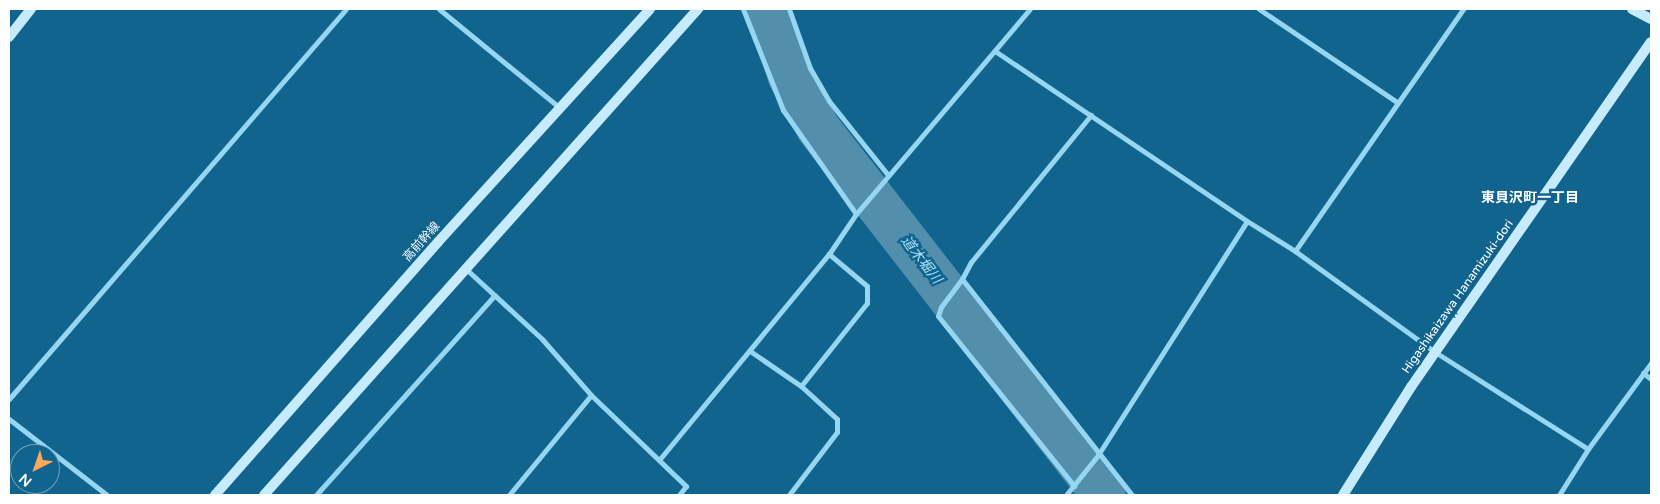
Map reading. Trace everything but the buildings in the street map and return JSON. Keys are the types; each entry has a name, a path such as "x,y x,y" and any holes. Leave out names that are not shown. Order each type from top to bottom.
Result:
{"street":[{"path":"9,36 31,9"},
{"path":"9,399 346,9"},
{"path":"439,9 562,109"},
{"name":"高前幹線","path":"215,495 438,242 562,109 650,9"},
{"path":"264,495 698,9"},
{"path":"742,9 783,110 856,214"},
{"path":"789,9 810,68 829,101 888,175"},
{"path":"659,460 829,254 856,214 888,175 1030,9"},
{"path":"1259,9 1397,102"},
{"path":"1295,250 1463,9"},
{"path":"1632,9 1651,19"},
{"name":"Higashikaizawa Hanamizuki-dori","path":"1343,495 1411,387 1651,42"},
{"path":"995,50 1247,221 1295,250 1435,352 1588,448"},
{"path":"1074,486 938,316 941,307 962,280 971,262 1091,115"},
{"path":"1066,495 1098,455 1247,221"},
{"path":"801,386 867,303 867,286 829,254"},
{"path":"466,268 542,339 591,395 686,486 679,495"},
{"path":"962,280 1098,455 1132,495"},
{"path":"316,495 495,296"},
{"path":"750,351 801,386 837,419 837,432 789,495"},
{"path":"1559,495 1588,448 1651,363"},
{"path":"1643,373 1651,379"},
{"path":"509,495 591,395"},
{"path":"9,420 107,495"}],"waterway":[{"name":"道木堀川","path":"768,9 790,77 818,128 1104,495"}],"district":[{"name":"東貝沢町一丁目","path":"1530,198"}]}
